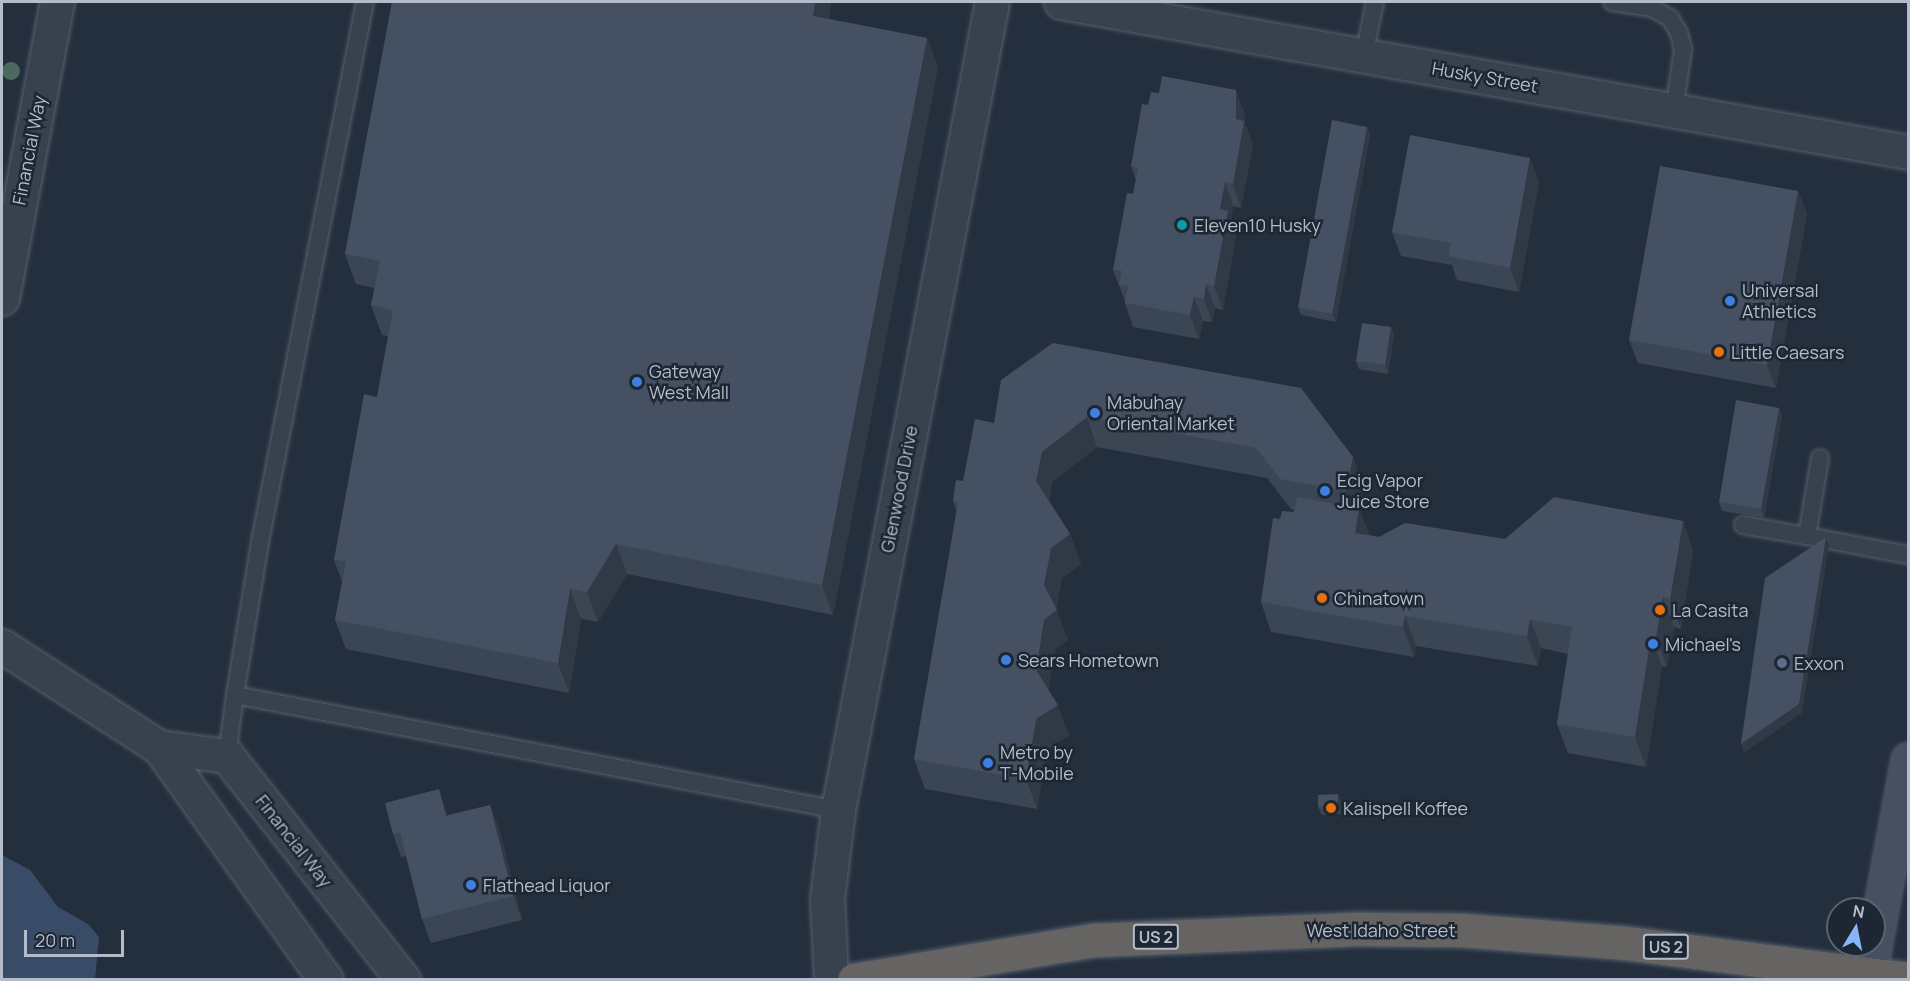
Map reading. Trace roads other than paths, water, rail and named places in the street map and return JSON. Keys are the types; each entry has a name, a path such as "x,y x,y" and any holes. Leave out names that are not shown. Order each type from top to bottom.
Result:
{"highway":[{"name":"West Idaho Street","path":"852,979 1095,940 1361,929 1462,930 1626,943 1908,979"}],"main road":[{"path":"1869,973 1908,760"}],"street":[{"name":"Financial Way","path":"2,298 57,2"},
{"name":"Glenwood Drive","path":"852,979 827,899 838,810 992,2"},
{"name":"Husky Street","path":"1060,2 1908,152"},
{"path":"2,646 159,747 326,980"},
{"path":"159,747 227,756"},
{"name":"Financial Way","path":"227,756 403,980"}],"lane":[{"path":"227,756 260,542 365,2"},
{"path":"1364,55 1375,2"},
{"path":"1612,2 1652,8 1670,18 1679,33 1683,49 1674,111"},
{"path":"1807,536 1820,458"},
{"path":"1743,525 1908,555"},
{"path":"235,695 838,810"}],"water":[{"path":"2,855 30,870 58,907 88,924 99,937 95,979 2,979"}],"place":[{"name":"Eleven10 Husky","path":"1182,225"},
{"name":"Universal Athletics","path":"1730,301"},
{"name":"Little Caesars","path":"1719,352"},
{"name":"Gateway West Mall","path":"637,382"},
{"name":"Mabuhay Oriental Market","path":"1095,413"},
{"name":"Ecig Vapor Juice Store","path":"1325,491"},
{"name":"Chinatown","path":"1322,598"},
{"name":"La Casita","path":"1660,610"},
{"name":"Michael's","path":"1653,644"},
{"name":"Sears Hometown","path":"1006,660"},
{"name":"Exxon","path":"1782,663"},
{"name":"Metro by T-Mobile","path":"988,763"},
{"name":"Kalispell Koffee","path":"1331,808"},
{"name":"Flathead Liquor","path":"471,885"}]}
